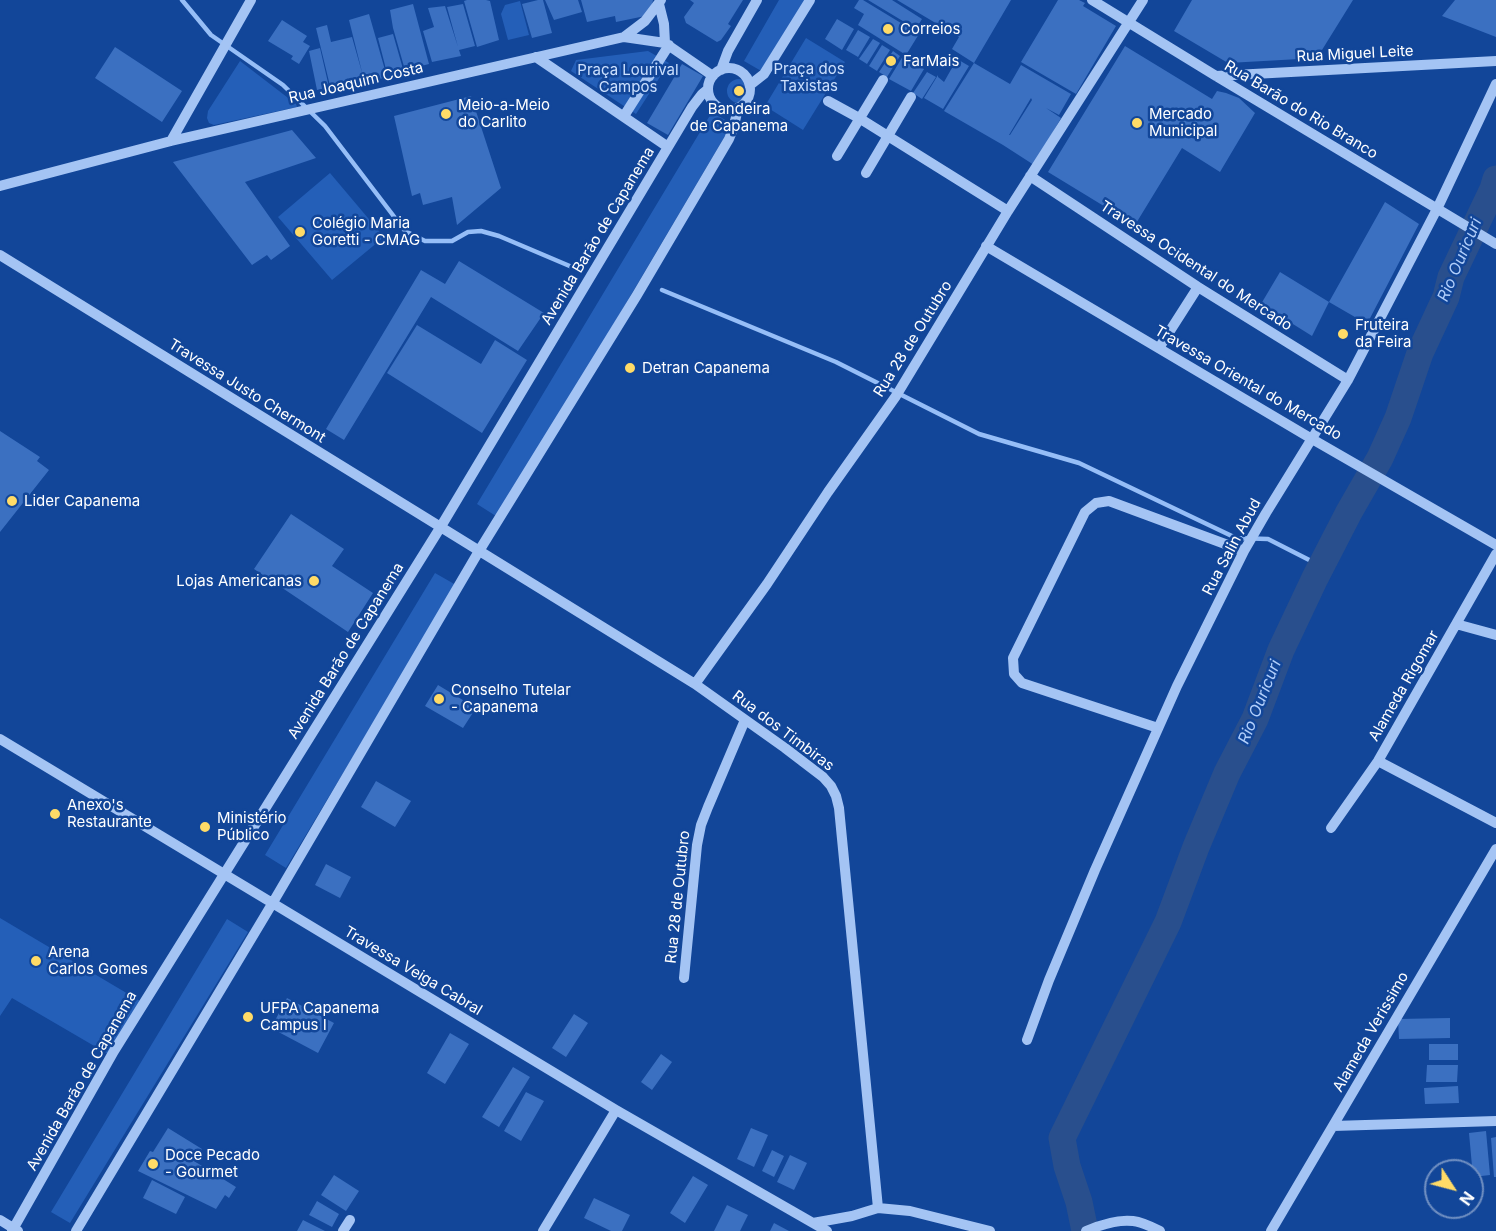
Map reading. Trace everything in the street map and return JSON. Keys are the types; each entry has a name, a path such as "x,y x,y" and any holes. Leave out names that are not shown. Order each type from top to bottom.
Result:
{"street":[{"path":"171,141 251,0"},
{"path":"717,73 728,68 736,69 747,78 750,85 748,100 738,109 724,110 712,103 708,89 709,82 717,73 757,0"},
{"path":"750,85 764,74 810,0"},
{"name":"Rua Barão do Rio Branco","path":"1092,0 1496,244"},
{"name":"Rua 28 de Outubro","path":"694,684 767,584 896,396 986,246 1143,0"},
{"path":"624,37 645,21 660,2"},
{"path":"624,116 667,44 660,2"},
{"name":"Rua Joaquim Costa","path":"0,186 171,141 624,37 667,44 717,73"},
{"path":"536,57 668,147"},
{"name":"Rua Miguel Leite","path":"1216,76 1496,61"},
{"path":"837,156 883,80"},
{"name":"Rua Salin Abud","path":"1027,1040 1057,961 1158,728 1244,551 1348,380 1437,209 1496,84"},
{"name":"Avenida Barão de Capanema","path":"14,1230 114,1051 441,528 697,99 708,89"},
{"path":"866,173 911,97"},
{"path":"828,101 860,118 1008,211"},
{"path":"76,1231 479,552 631,304 723,148 733,129 738,109"},
{"name":"Travessa Ocidental do Mercado","path":"1030,176 1198,287 1348,380"},
{"name":"Travessa Oriental do Mercado","path":"986,246 1496,545"},
{"name":"Travessa Justo Chermont","path":"0,255 479,552"},
{"path":"1159,348 1198,287"},
{"path":"1158,728 1022,683 1014,674 1013,658 1085,512 1096,503 1109,501 1244,551"},
{"name":"Rua dos Timbiras","path":"479,552 694,684 804,761 831,786 836,796 841,823 878,1208"},
{"name":"Alameda Rigomar","path":"1331,828 1378,761 1496,554"},
{"path":"1456,624 1496,635"},
{"name":"Rua 28 de Outubro","path":"684,978 701,825 745,720"},
{"name":"Travessa Veiga Cabral","path":"0,739 615,1110 827,1231"},
{"path":"1378,761 1496,823"},
{"name":"Alameda Verissimo","path":"1271,1231 1496,849"},
{"path":"543,1231 615,1110"},
{"path":"1333,1126 1496,1121"},
{"path":"813,1223 852,1216 878,1208 910,1211 990,1231"},
{"path":"0,1220 14,1230"},
{"path":"344,1231 350,1220"},
{"path":"1086,1231 1118,1221 1133,1221 1160,1231"}],"green space":[{"path":"779,0 806,0 763,72 744,61"},
{"path":"520,1 529,35 508,40 501,14 505,5"},
{"name":"Praça dos Taxistas","path":"806,38 845,62 803,130 765,106"},
{"name":"Praça Lourival Campos","path":"648,51 669,63 636,114 571,71 576,60"},
{"path":"240,61 297,107 214,125 209,123 208,111"},
{"path":"739,79 747,83 751,91 747,99 739,103 731,99 727,91 731,83"},
{"path":"712,112 732,124 499,518 477,504"},
{"path":"330,173 384,237 332,280 278,217"},
{"path":"435,573 456,585 286,868 265,855"},
{"name":"Arena Carlos Gomes","path":"0,918 140,1001 108,1054 12,998 0,1016"},
{"path":"227,919 248,932 70,1223 51,1212"}],"building":[{"path":"543,0 552,33 532,38 522,4"},
{"path":"545,0 578,0 582,12 554,20"},
{"path":"581,0 653,0 650,15 616,22 615,16 587,22"},
{"path":"690,0 743,0 728,24 731,26 717,42 686,23 684,17 694,3"},
{"name":"Correios","path":"859,0 863,0 919,34 906,55 858,25 864,14 854,8"},
{"path":"868,0 892,0 922,19 916,29"},
{"path":"897,0 1011,0 974,63 952,49 959,37"},
{"path":"1058,0 1079,0 1085,3 1083,6 1116,26 1076,94 1021,62"},
{"path":"1192,0 1353,0 1317,58 1228,63 1174,31"},
{"path":"1455,0 1496,0 1496,37 1442,16"},
{"path":"464,1 490,1 499,40 477,47"},
{"path":"413,4 429,64 405,70 390,10"},
{"path":"463,4 475,46 459,50 461,56 432,62 423,31 434,27 428,8 445,6 458,47 447,7"},
{"path":"369,14 387,77 365,83 364,79 341,85 343,90 332,94 316,28 327,25 331,42 352,37 363,76 349,20"},
{"path":"837,19 854,29 842,50 825,39"},
{"path":"282,20 307,36 303,42 310,46 299,64 291,59 293,56 268,41"},
{"path":"858,30 870,37 858,57 846,50"},
{"path":"393,34 403,69 387,73 378,38"},
{"path":"873,39 880,43 867,64 859,59"},
{"path":"882,45 890,50 877,71 869,66"},
{"name":"Mercado Municipal","path":"1125,46 1212,99 1217,91 1226,93 1239,98 1255,113 1220,172 1182,148 1135,225 1048,172"},
{"path":"115,47 182,91 162,122 95,78"},
{"path":"320,48 329,87 317,90 309,51"},
{"path":"893,51 900,56 887,77 879,72"},
{"path":"903,56 924,69 911,91 889,79"},
{"path":"957,59 969,66 943,109 924,98 938,75 944,82"},
{"path":"974,63 1010,84 1021,65 1071,94 1059,115 1046,108 1061,118 1034,165 944,111","holes":["1031,98 1032,100 1010,135 1009,135"]},
{"path":"682,64 703,76 668,135 647,123"},
{"path":"927,72 936,77 922,99 913,93"},
{"path":"471,96 501,188 457,225 452,197 423,205 420,193 412,196 394,116"},
{"path":"292,130 316,158 245,182 290,246 271,260 267,255 252,265 173,162"},
{"path":"1385,202 1419,224 1367,324 1329,302"},
{"path":"459,261 544,313 518,351 431,297 344,440 326,429 421,270 445,284"},
{"path":"1280,272 1329,302 1312,336 1261,304"},
{"path":"417,325 481,364 495,340 527,360 482,433 387,373"},
{"name":"Lider Capanema","path":"0,431 40,457 37,461 49,470 0,532"},
{"name":"Lojas Americanas","path":"291,514 344,549 332,566 373,593 348,632 254,569"},
{"path":"438,685 476,708 463,728 425,706"},
{"path":"376,781 411,801 395,827 361,807"},
{"path":"326,864 351,877 340,898 315,885"},
{"path":"287,998 334,1023 318,1053 271,1028"},
{"path":"574,1014 588,1023 566,1057 552,1048"},
{"path":"1450,1018 1450,1038 1399,1039 1398,1019"},
{"path":"450,1033 469,1044 445,1084 427,1073"},
{"path":"1429,1044 1458,1044 1458,1060 1429,1060"},
{"path":"661,1054 672,1062 652,1090 641,1082"},
{"path":"1427,1065 1458,1065 1457,1082 1426,1082"},
{"path":"513,1067 530,1077 499,1127 482,1117"},
{"path":"1458,1086 1459,1103 1425,1104 1424,1088"},
{"path":"526,1092 544,1101 521,1141 504,1131"},
{"path":"168,1128 202,1149 194,1161 236,1187 229,1198 225,1195 216,1209 138,1171"},
{"path":"751,1128 768,1135 754,1167 737,1159"},
{"path":"1486,1131 1490,1175 1484,1176 1484,1159 1471,1159 1469,1133"},
{"path":"1496,1137 1496,1177 1494,1177 1491,1138"},
{"path":"772,1150 784,1156 774,1177 762,1171"},
{"path":"790,1155 807,1163 794,1190 777,1182"},
{"path":"334,1175 359,1191 346,1211 321,1195"},
{"path":"693,1176 708,1185 685,1223 670,1213"},
{"path":"152,1180 185,1197 176,1214 143,1198"},
{"path":"594,1198 630,1215 622,1231 611,1231 584,1218"},
{"path":"317,1201 339,1214 332,1227 309,1215"},
{"path":"727,1205 748,1215 740,1231 714,1231"},
{"path":"303,1220 325,1231 297,1231"},
{"path":"774,1223 789,1231 770,1231"}],"waterway":[{"path":"182,0 211,35 283,85 325,126 405,231 425,241 452,241 468,232 481,231 581,269"},
{"name":"Rio Ouricuri","path":"1085,1231 1079,1202 1067,1166 1062,1138 1168,922 1196,847 1227,773 1255,719 1281,650 1349,512 1380,458 1398,418 1420,353 1446,297 1451,277 1496,179"},
{"path":"662,290 836,362 979,434 1079,463 1236,538 1268,539 1321,566"}],"place":[{"name":"Correios","path":"888,29"},
{"name":"FarMais","path":"891,61"},
{"name":"Bandeira de Capanema","path":"739,91"},
{"name":"Meio-a-Meio do Carlito","path":"446,114"},
{"name":"Mercado Municipal","path":"1137,123"},
{"name":"Colégio Maria Goretti - CMAG","path":"300,232"},
{"name":"Fruteira da Feira","path":"1343,334"},
{"name":"Detran Capanema","path":"630,368"},
{"name":"Lider Capanema","path":"12,501"},
{"name":"Lojas Americanas","path":"314,581"},
{"name":"Conselho Tutelar - Capanema","path":"439,699"},
{"name":"Anexo's Restaurante","path":"55,814"},
{"name":"Ministério Público","path":"205,827"},
{"name":"Arena Carlos Gomes","path":"36,961"},
{"name":"UFPA Capanema Campus I","path":"248,1017"},
{"name":"Doce Pecado - Gourmet","path":"153,1164"}]}
